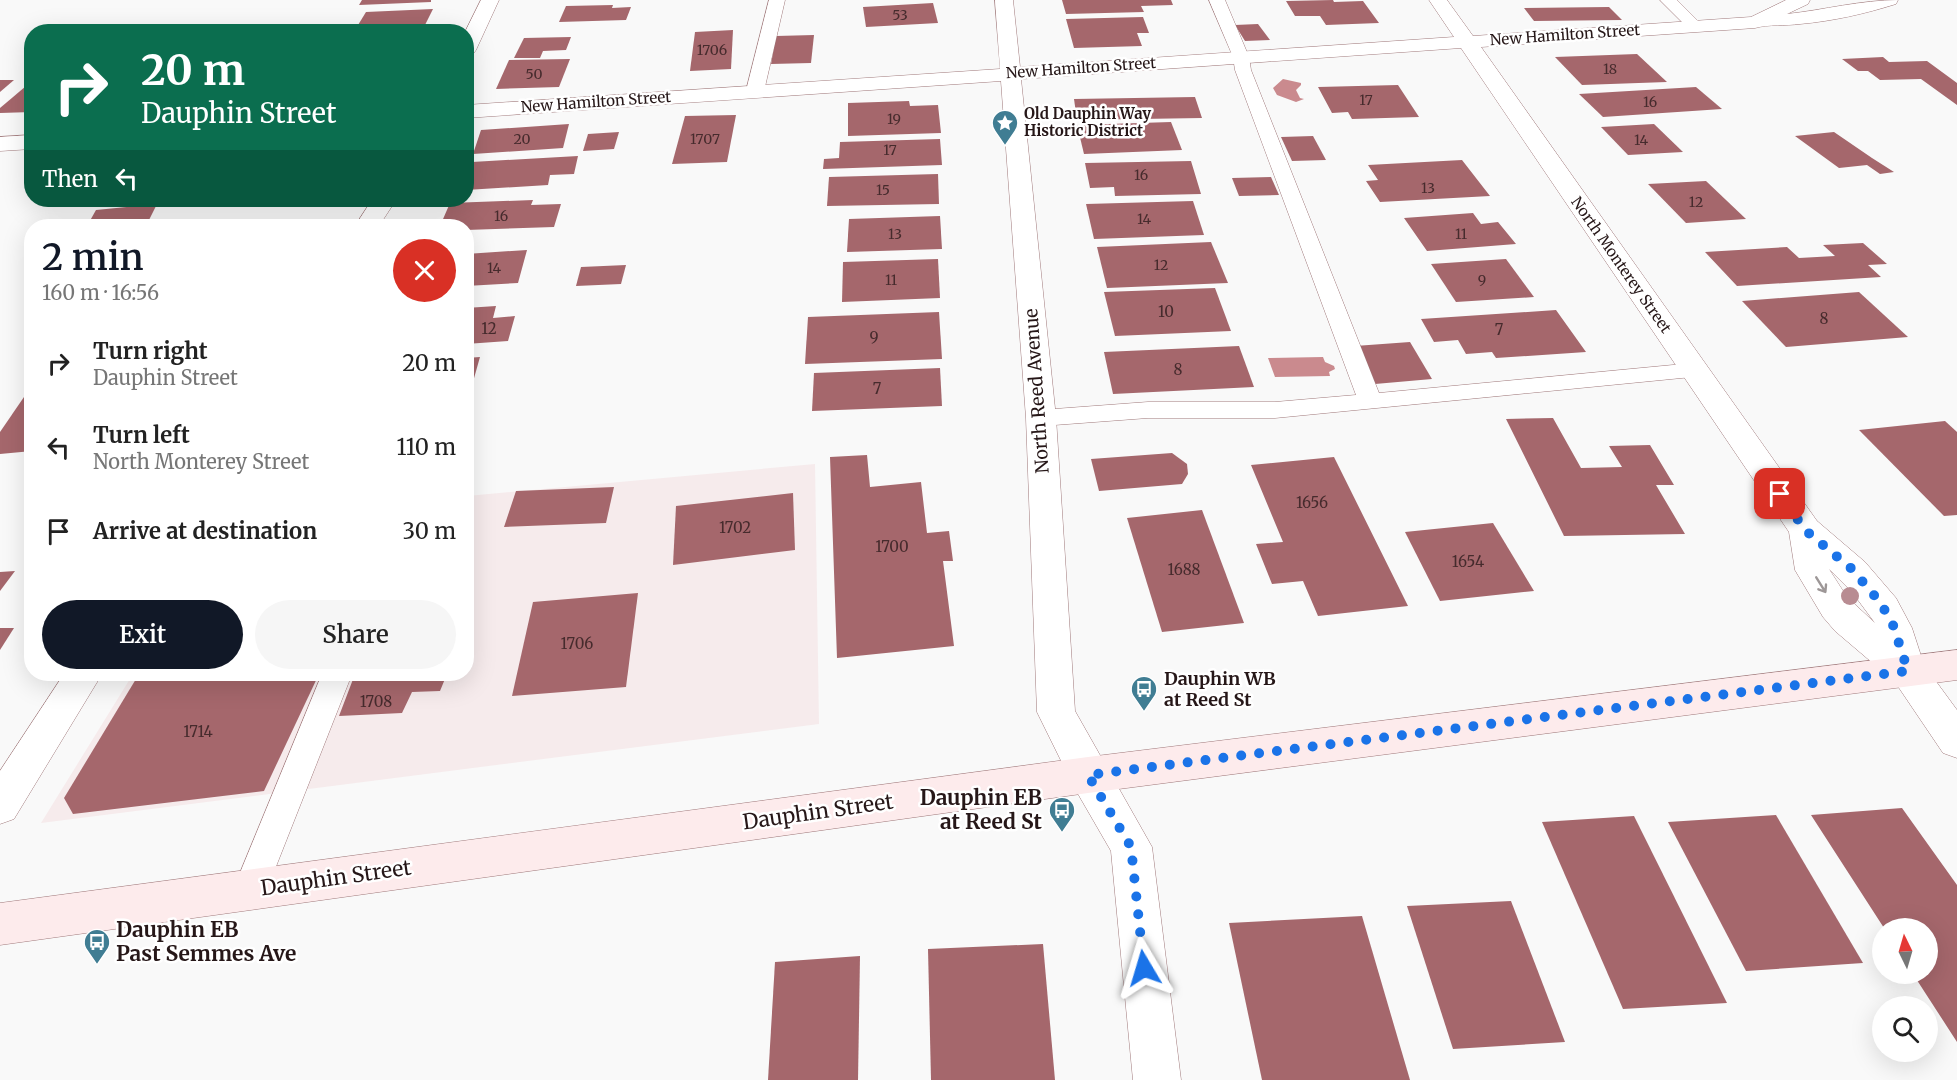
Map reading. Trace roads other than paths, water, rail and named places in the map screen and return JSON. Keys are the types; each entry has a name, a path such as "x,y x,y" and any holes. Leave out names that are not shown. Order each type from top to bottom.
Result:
{"main road":[{"name":"Dauphin Street","path":"0,924 1088,775 1957,665"}],"street":[{"path":"474,33 490,0"},
{"name":"North Reed Avenue","path":"1004,0 1041,418 1056,712 1088,775 1131,847 1157,1080"},
{"name":"North Monterey Street","path":"1438,0 1805,530 1812,570 1835,608 1847,621 1908,671 1957,741"},
{"path":"1755,22 1801,0"},
{"name":"New Hamilton Street","path":"474,111 1810,18 1864,8 1889,0"},
{"path":"0,144 24,142"},
{"path":"0,806 80,681"}],"lane":[{"path":"754,91 777,0"},
{"path":"1217,0 1241,57 1243,70 1371,402"},
{"path":"1668,0 1695,26"},
{"path":"1041,418 1148,410 1275,410 1694,371"},
{"path":"250,890 335,681"}],"place":[{"name":"Old Dauphin Way Historic District","path":"1005,146"},
{"name":"Dauphin WB at Reed St","path":"1144,712"},
{"name":"Dauphin EB at Reed St","path":"1062,833"},
{"name":"Dauphin EB Past Semmes Ave","path":"97,965"}]}
